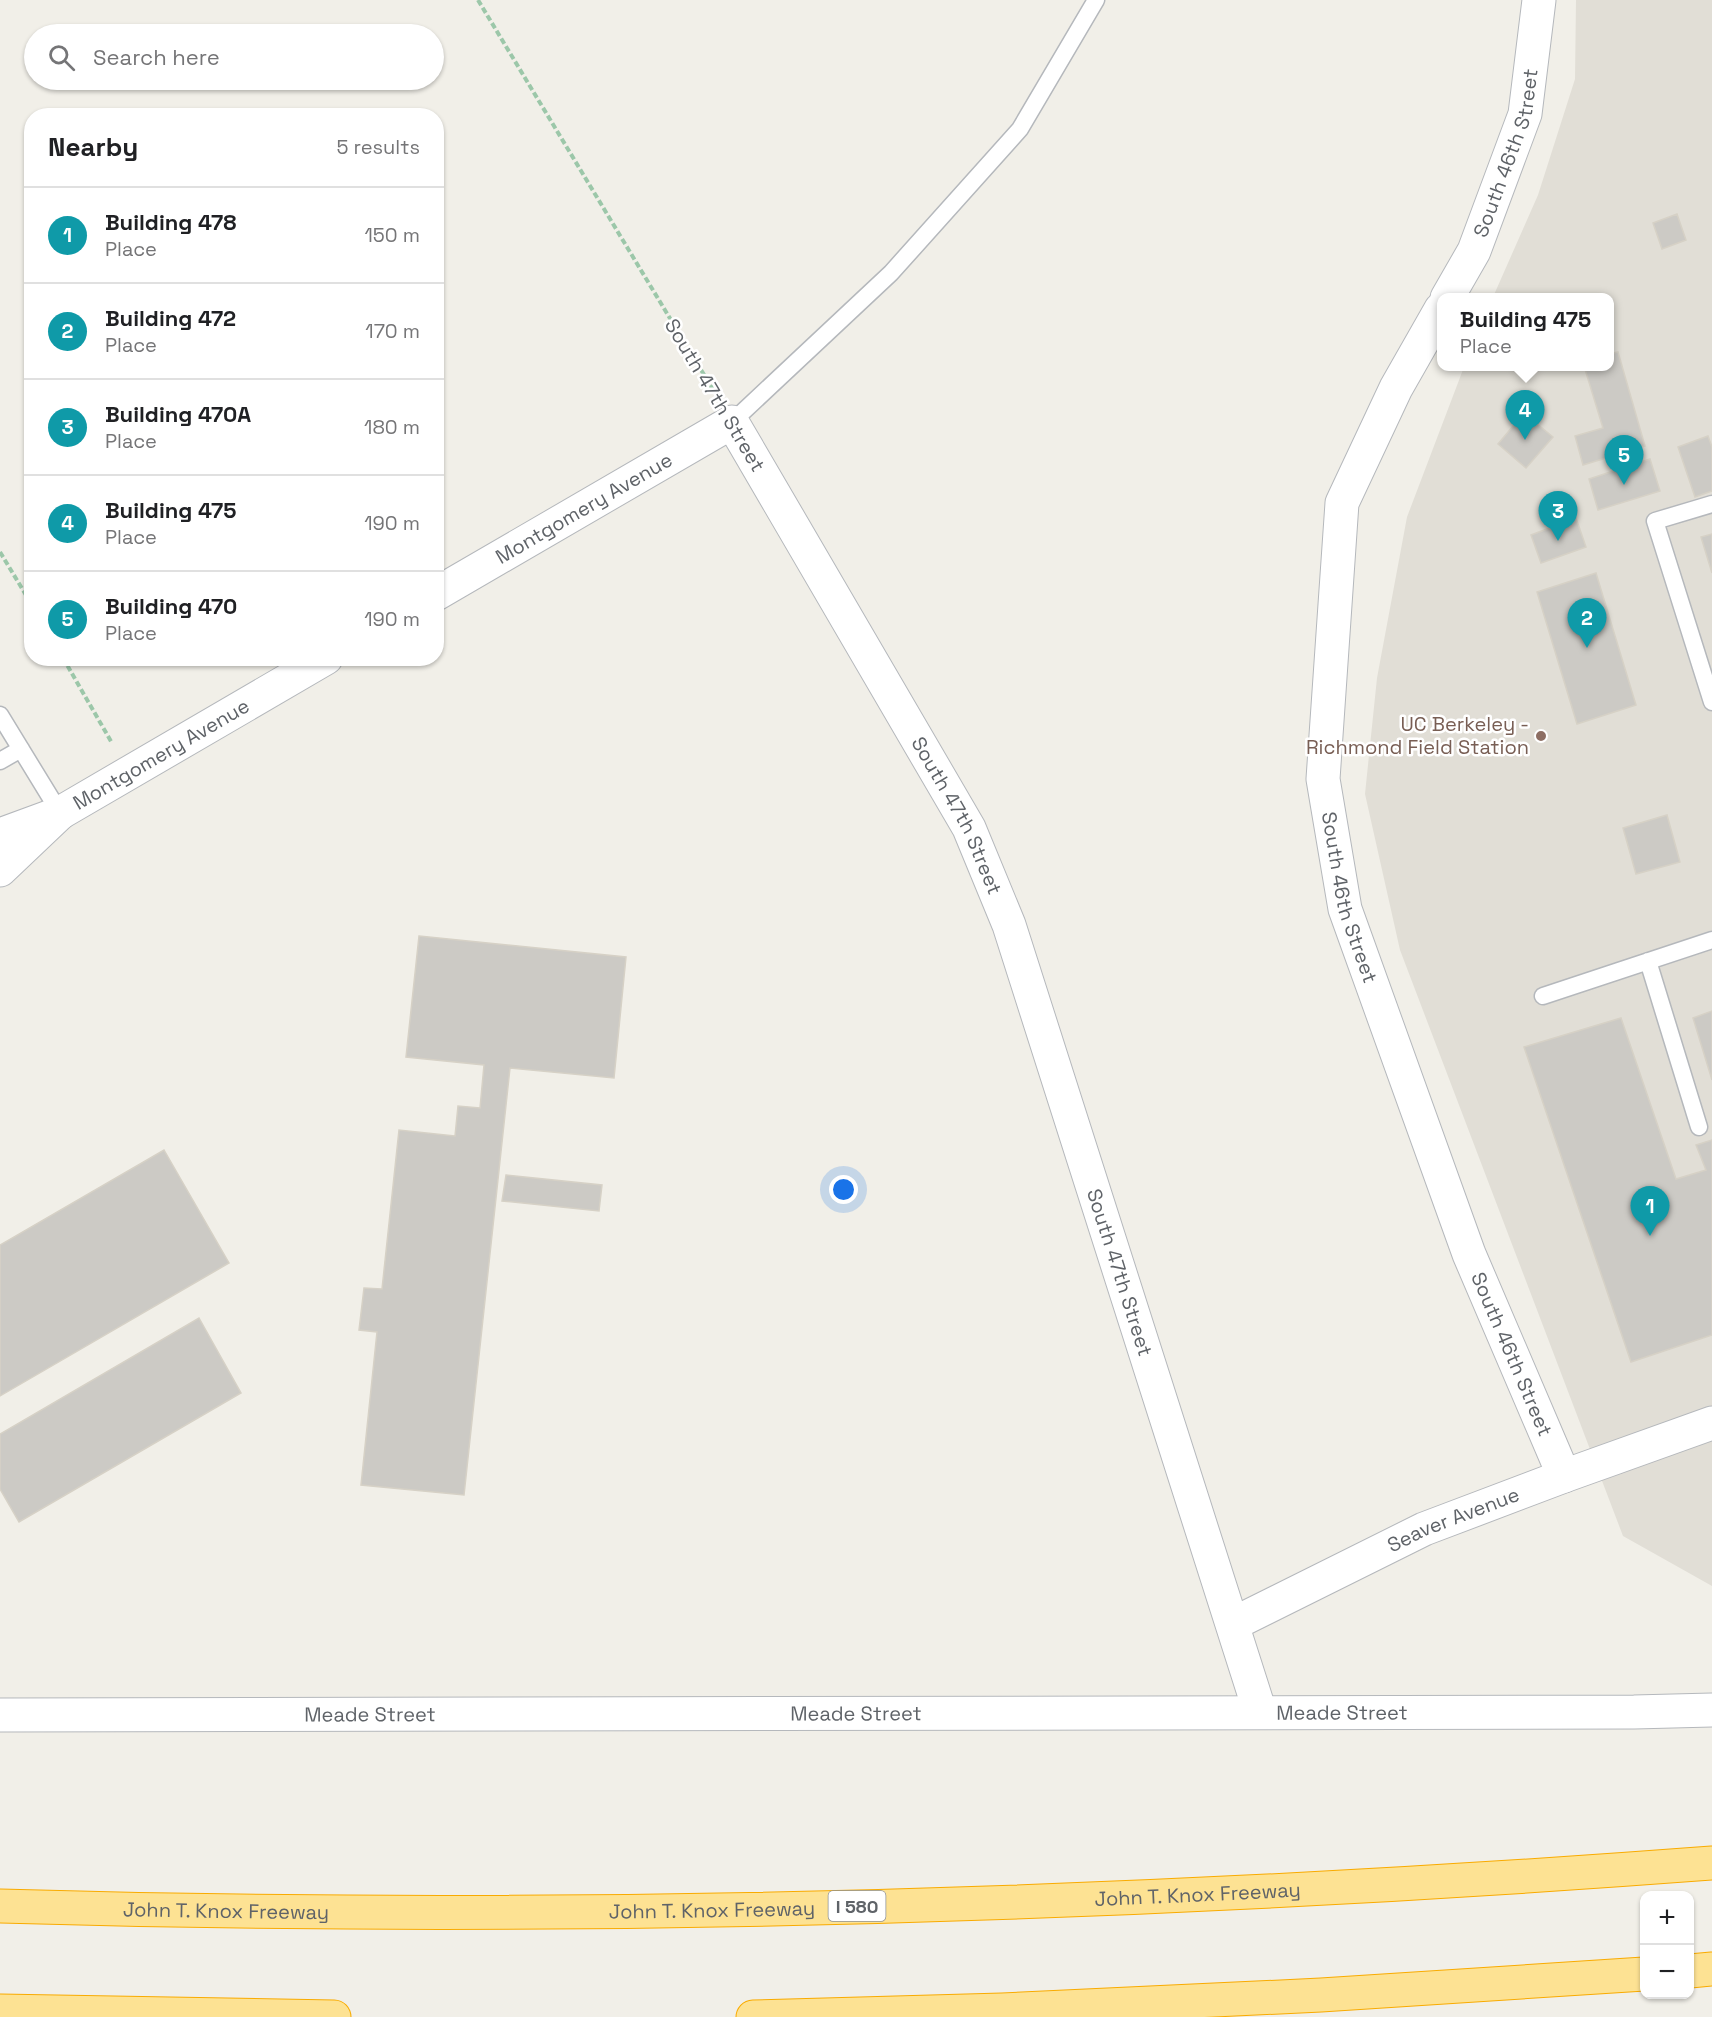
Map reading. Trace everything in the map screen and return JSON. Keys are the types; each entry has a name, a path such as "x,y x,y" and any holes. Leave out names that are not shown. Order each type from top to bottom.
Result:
{"highway":[{"name":"John T. Knox Freeway","path":"0,1906 330,1911 650,1911 944,1905 1441,1882 1712,1863"},
{"path":"1694,1971 1712,1969"},
{"path":"753,2017 1013,2010 1332,1994 1640,1974"},
{"path":"0,2011 334,2017"},
{"path":"11,2017 46,2012"}],"street":[{"name":"South 46th Street","path":"1449,293 1474,251 1526,114 1539,0"},
{"name":"South 46th Street","path":"1437,316 1396,388 1342,503 1323,779 1345,909 1469,1254 1564,1476"},
{"name":"Montgomery Avenue","path":"444,589 732,422"},
{"name":"South 47th Street","path":"732,422 969,828 1009,925 1260,1712"},
{"name":"Montgomery Avenue","path":"0,835 60,813 312,666"},
{"name":"Montgomery Avenue","path":"0,870 60,813"},
{"name":"Seaver Avenue","path":"1233,1624 1424,1529 1697,1428"},
{"name":"Meade Street","path":"0,1715 1712,1710"}],"lane":[{"path":"732,422 891,273 1020,129 1096,0"},
{"path":"1712,504 1656,521 1712,702"},
{"path":"0,715 60,813"},
{"path":"0,760 21,749"},
{"path":"1543,996 1712,940"},
{"path":"1648,961 1699,1127"}],"path":[{"name":"South 47th Street","path":"478,0 732,422"},
{"path":"0,552 24,592"},
{"path":"68,666 130,773"}],"shaded area":[{"name":"UC Berkeley - Richmond Field Station","path":"1576,0 1712,0 1712,1586 1623,1536 1400,950 1365,794 1377,678 1407,517 1462,371 1614,371 1614,293 1495,293 1538,195 1575,79"}],"building":[{"path":"1677,214 1686,240 1662,249 1653,223"},
{"path":"1618,352 1645,446 1583,465 1575,436 1603,428 1586,371 1614,371 1614,353"},
{"path":"1524,413 1553,437 1526,468 1498,444"},
{"path":"1708,436 1712,447 1712,491 1695,497 1678,447"},
{"path":"1650,459 1660,491 1598,510 1589,479"},
{"path":"1576,518 1586,547 1541,563 1531,535"},
{"path":"1712,534 1712,573 1701,537"},
{"path":"1596,573 1636,705 1577,724 1537,592"},
{"path":"1667,815 1680,862 1636,874 1623,828"},
{"path":"419,936 626,957 614,1078 510,1068 464,1495 361,1485 377,1332 359,1330 364,1288 382,1289 399,1130 455,1136 458,1106 480,1108 484,1065 406,1057"},
{"path":"1712,1011 1712,1080 1693,1018"},
{"path":"1621,1018 1676,1179 1706,1170 1696,1145 1712,1140 1712,1335 1631,1362 1524,1047"},
{"path":"164,1150 229,1263 0,1396 0,1245"},
{"path":"506,1175 602,1185 599,1211 502,1201"},
{"path":"199,1318 241,1393 19,1522 0,1489 0,1434"}],"place":[{"name":"Building 475","path":"1525,440"},
{"name":"Building 470","path":"1624,485"},
{"name":"Building 470A","path":"1558,541"},
{"name":"Building 472","path":"1587,648"},
{"name":"UC Berkeley - Richmond Field Station","path":"1541,736"},
{"name":"Building 478","path":"1650,1236"}]}
